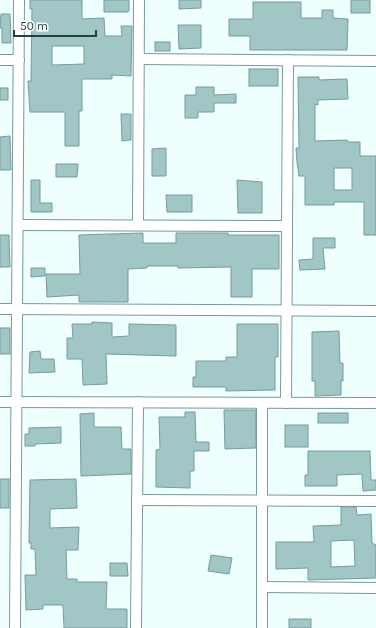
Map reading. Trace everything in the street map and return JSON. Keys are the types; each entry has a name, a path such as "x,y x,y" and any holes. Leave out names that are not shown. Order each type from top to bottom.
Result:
{"street":[{"path":"15,628 19,0"},
{"path":"138,225 139,0"},
{"path":"139,59 376,61"},
{"path":"0,60 19,60"},
{"path":"286,403 288,60"},
{"path":"18,225 287,226"},
{"path":"0,309 376,311"},
{"path":"0,402 376,403"},
{"path":"136,628 138,402"},
{"path":"262,403 262,628"},
{"path":"137,500 376,501"},
{"path":"262,587 376,588"}],"building":[{"path":"30,0 82,0 82,19 104,18 105,36 122,36 121,26 132,26 131,76 112,75 112,79 82,79 82,111 79,111 79,146 65,146 65,112 30,112 28,81 31,81 32,9 30,9","holes":["52,46 84,46 84,64 52,65"]},
{"path":"104,0 129,0 129,10 128,12 104,12"},
{"path":"179,0 201,0 201,8 179,9"},
{"path":"351,0 370,0 370,13 351,13"},
{"path":"253,2 301,2 301,18 322,18 322,10 333,10 333,18 348,19 347,50 250,50 250,36 229,36 229,19 253,19"},
{"path":"1,14 10,14 11,43 2,43 2,28 0,28"},
{"path":"178,25 201,25 201,48 179,49"},
{"path":"155,42 170,42 170,51 155,51"},
{"path":"249,69 278,69 278,86 249,86"},
{"path":"298,77 319,77 319,80 347,79 348,99 318,100 318,105 315,104 315,141 347,140 348,142 360,142 360,156 376,156 376,235 364,235 364,202 334,202 334,205 305,205 305,176 299,176 297,162 296,148 299,148","holes":["334,168 352,168 352,190 334,190"]},
{"path":"196,87 214,87 214,95 236,94 236,103 214,103 214,112 198,112 198,118 185,118 185,95 196,95"},
{"path":"0,88 8,88 8,100 0,100"},
{"path":"121,114 131,114 131,140 122,141"},
{"path":"10,136 11,170 0,170 0,137"},
{"path":"166,148 166,176 152,176 152,149"},
{"path":"56,164 78,164 77,177 56,177"},
{"path":"31,180 40,180 40,203 52,203 52,212 31,212"},
{"path":"237,180 262,182 262,213 238,213"},
{"path":"166,195 192,195 192,212 167,212"},
{"path":"143,233 143,243 176,243 176,233 279,235 279,269 252,269 252,297 231,297 231,267 178,268 178,266 147,266 147,268 128,269 128,302 79,302 79,295 47,297 46,274 80,274 79,235"},
{"path":"0,235 9,235 10,267 0,267"},
{"path":"313,238 335,238 335,248 323,248 325,269 300,270 299,260 313,259"},
{"path":"31,268 45,268 45,276 31,277"},
{"path":"92,322 112,323 112,337 129,336 129,324 176,325 176,356 106,354 107,384 83,385 82,359 67,359 67,338 73,338 72,324 92,324"},
{"path":"237,324 278,324 278,357 275,357 275,390 226,391 226,387 193,387 193,377 196,377 196,361 226,361 226,357 237,357"},
{"path":"0,328 10,328 10,354 0,354"},
{"path":"339,331 340,363 343,363 341,395 315,396 315,381 312,381 312,332"},
{"path":"40,351 41,359 54,359 55,372 29,373 30,352"},
{"path":"224,410 256,410 256,448 225,449"},
{"path":"185,412 195,412 196,442 209,442 209,451 194,451 194,471 190,471 190,488 156,487 156,450 160,449 159,417 185,417"},
{"path":"94,413 94,427 121,427 122,449 131,449 131,474 81,476 80,414"},
{"path":"318,413 348,413 348,423 318,423"},
{"path":"285,425 308,425 308,447 285,447"},
{"path":"61,427 61,443 25,446 25,434 29,434 29,428"},
{"path":"308,451 370,451 371,480 376,480 376,490 363,491 362,474 337,475 337,486 305,486 305,475 308,475"},
{"path":"0,479 9,479 9,508 0,508"},
{"path":"76,479 77,508 50,509 50,528 79,527 78,550 66,550 67,579 77,579 77,582 107,582 106,609 127,609 127,628 64,628 63,605 43,605 43,609 26,610 25,575 36,575 35,549 31,549 31,543 29,543 30,480"},
{"path":"341,507 356,507 357,515 371,514 372,543 376,545 376,578 308,580 308,568 276,569 276,542 314,542 313,526 341,525","holes":["354,540 355,566 331,567 331,541"]},
{"path":"211,555 232,558 229,574 208,571"},
{"path":"110,563 127,563 128,576 110,576"},
{"path":"289,619 311,619 311,628 289,628"}]}
